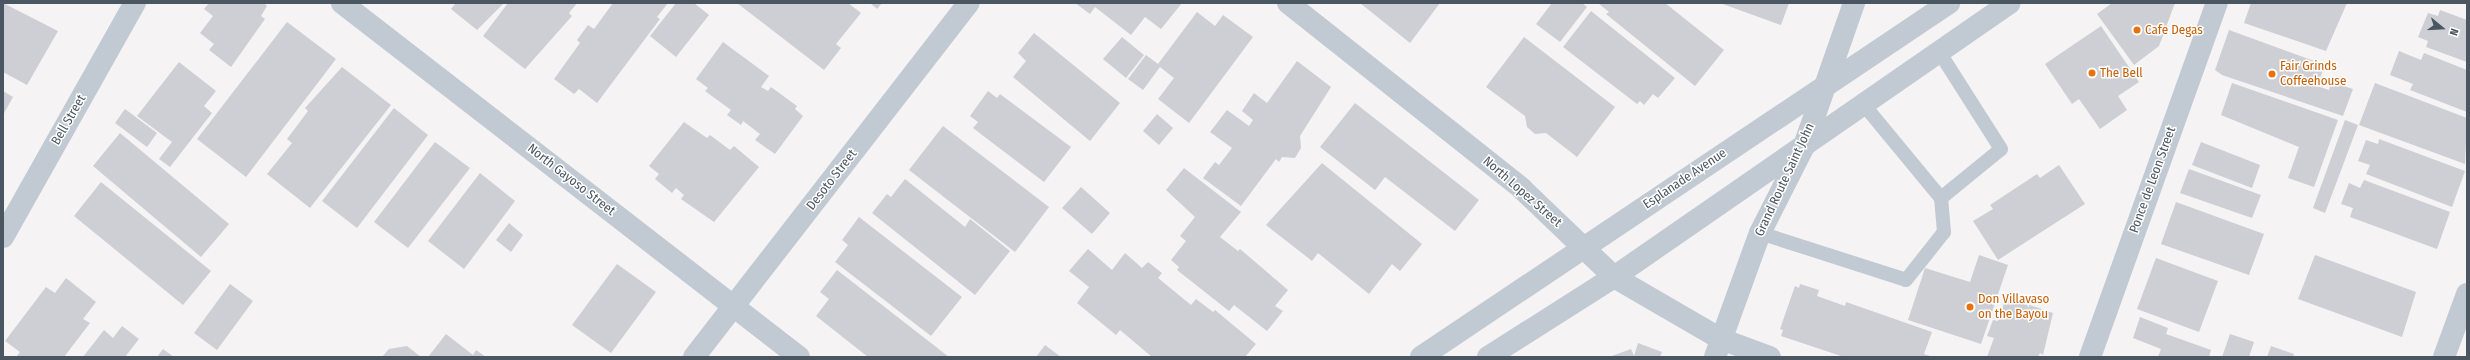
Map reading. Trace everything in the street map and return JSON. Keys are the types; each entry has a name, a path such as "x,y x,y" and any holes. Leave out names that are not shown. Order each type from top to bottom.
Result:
{"street":[{"name":"Bell Street","path":"3,237 136,3"},
{"name":"North Gayoso Street","path":"342,3 799,357"},
{"name":"Desoto Street","path":"694,357 970,3"},
{"name":"North Lopez Street","path":"1288,3 1521,188 1586,248 1614,277 1718,348 1770,357"},
{"name":"Grand Route Saint John","path":"1718,348 1760,233 1804,146 1828,82 1854,3"},
{"name":"Esplanade Avenue","path":"1421,357 1586,248 1828,82 1949,3"},
{"path":"1488,357 1614,277 1864,105 1938,50 2009,3"},
{"name":"Ponce de Leon Street","path":"2090,357 2217,3"},
{"path":"2444,357 2467,294"}],"lane":[{"path":"1938,50 2001,149 1941,198"},
{"path":"1760,233 1906,280 1944,232 1941,198 1864,105"}],"building":[{"path":"3,3 58,31 27,85 3,72"},
{"path":"209,3 264,3 267,6 261,16 265,19 231,67 209,50 214,44 200,33 213,16 204,9"},
{"path":"456,3 504,3 477,30 451,9"},
{"path":"508,3 577,3 569,13 572,16 525,69 483,36"},
{"path":"613,3 668,3 657,17 660,19 597,103 579,89 574,94 554,79 580,43 577,40 588,25 594,29"},
{"path":"676,3 694,3 709,15 676,57 650,36"},
{"path":"737,3 848,3 861,13 836,44 841,48 824,70"},
{"path":"870,3 882,3 877,9"},
{"path":"1075,3 1182,3 1161,29 1145,17 1131,35 1095,7 1090,14"},
{"path":"1360,3 1440,3 1410,43"},
{"path":"1552,3 1582,3 1587,7 1560,42 1536,24"},
{"path":"1598,3 1665,3 1724,50 1695,86 1606,14 1609,12"},
{"path":"1720,3 1789,3 1781,25"},
{"name":"Cafe Degas","path":"2112,3 2175,3 2159,46 2134,65 2097,14"},
{"path":"2251,3 2347,3 2326,51 2244,23"},
{"path":"2440,10 2467,20 2467,62 2426,47 2428,41 2418,37 2428,13 2438,16"},
{"path":"1591,11 1675,78 1658,98 1653,94 1644,105 1640,101 1637,104 1563,47"},
{"path":"1197,12 1215,26 1223,15 1253,37 1189,123 1158,99 1174,78 1160,67 1143,90 1128,79 1146,55 1158,64"},
{"path":"287,22 336,59 246,177 197,139"},
{"name":"The Bell","path":"2101,26 2139,82 2118,96 2127,110 2100,129 2079,99 2072,104 2045,64"},
{"name":"Fair Grinds Coffeehouse","path":"2229,30 2325,65 2317,86 2329,90 2331,82 2353,89 2343,116 2222,75 2215,70"},
{"path":"1034,33 1120,103 1090,141 1013,77 1026,61 1018,53"},
{"path":"1122,37 1144,55 1126,78 1103,59"},
{"path":"1524,37 1615,107 1577,157 1546,133 1535,134 1527,127 1525,116 1486,87"},
{"path":"723,42 769,76 761,87 768,91 771,87 797,106 795,109 803,116 775,154 755,140 760,134 743,121 741,125 727,115 731,110 705,91 708,88 696,79"},
{"path":"2399,51 2421,60 2424,53 2467,70 2467,112 2410,90 2413,84 2390,75"},
{"path":"1297,61 1331,87 1300,136 1301,148 1295,158 1282,157 1279,162 1276,159 1241,206 1203,178 1215,162 1219,165 1232,148 1210,132 1227,110 1249,126 1253,120 1242,111 1254,93 1267,103"},
{"path":"179,62 216,91 204,106 212,113 170,167 159,159 172,142 137,116"},
{"path":"342,67 391,105 310,208 267,174 292,143 287,139 308,111 305,108"},
{"path":"2232,83 2338,120 2314,187 2288,178 2299,147 2221,115"},
{"path":"2375,83 2467,118 2465,164 2359,125"},
{"path":"3,91 13,97 3,115"},
{"path":"988,91 997,98 1000,94 1071,147 1044,182 973,128 978,122 970,116"},
{"path":"1355,103 1479,200 1455,231 1385,177 1375,190 1320,147"},
{"path":"394,108 428,135 357,228 322,201"},
{"path":"125,109 157,133 147,147 115,123"},
{"path":"1157,114 1173,128 1159,145 1143,131"},
{"path":"2345,120 2358,125 2325,213 2313,208"},
{"path":"684,122 707,138 710,135 730,150 734,146 759,167 714,222 681,199 684,195 676,188 672,193 655,179 659,174 649,166"},
{"path":"943,126 1049,207 1015,252 909,170"},
{"path":"120,133 229,224 201,257 93,166"},
{"path":"2379,139 2465,171 2452,207 2366,174 2370,165 2358,161 2366,140 2378,144"},
{"path":"435,142 470,168 408,248 374,222"},
{"path":"2201,142 2260,165 2252,188 2192,165"},
{"path":"1322,163 1422,244 1400,271 1392,264 1369,294 1318,253 1312,261 1266,225"},
{"path":"2059,165 2085,204 1998,260 1973,221 1993,209 1990,205 2037,174 2040,178"},
{"path":"1184,168 1241,212 1220,237 1238,251 1240,249 1288,290 1275,306 1283,311 1267,331 1234,305 1229,311 1177,270 1179,267 1171,260 1186,241 1180,236 1195,217 1166,190"},
{"path":"2189,169 2261,195 2252,218 2180,193"},
{"path":"480,173 515,201 464,269 428,241"},
{"path":"905,179 965,227 970,219 1010,251 975,295 872,213 887,194 891,197"},
{"path":"2364,180 2450,212 2437,249 2350,217 2353,208 2341,204 2349,183 2360,188"},
{"path":"101,182 211,271 183,305 74,216"},
{"path":"1081,187 1110,213 1092,234 1062,208"},
{"path":"2176,202 2264,234 2249,275 2161,244"},
{"path":"859,217 962,297 931,336 835,262 848,245 842,240"},
{"path":"509,223 523,235 511,252 496,240"},
{"path":"1088,249 1112,270 1125,253 1142,268 1148,262 1162,273 1158,278 1191,305 1196,299 1213,312 1215,310 1256,344 1245,357 1152,357 1120,330 1116,335 1077,303 1089,287 1069,271"},
{"path":"1979,255 2008,265 1981,344 1908,320 1925,268 1970,282"},
{"path":"2315,255 2416,292 2402,337 2298,299"},
{"path":"2156,258 2218,281 2199,332 2137,309"},
{"path":"617,264 656,292 611,353 572,325"},
{"path":"837,270 949,357 868,357 816,316 829,299 820,292"},
{"path":"66,278 96,302 83,319 90,323 64,357 16,357 20,352 5,341 46,287 55,293"},
{"path":"230,284 253,301 217,350 194,333"},
{"path":"1800,284 1819,290 1817,296 1845,306 1846,302 1932,332 1924,354 1933,357 1844,357 1781,336 1783,330 1780,329 1795,286 1799,288"},
{"path":"2012,294 2022,297 2021,302 2053,313 2043,355 2040,353 2038,357 1987,357 1994,338 1987,336 1993,320 1998,321 2005,299 2010,301"},
{"path":"2140,317 2168,328 2166,334 2211,350 2209,357 2158,357 2161,349 2133,338"},
{"path":"122,326 139,339 125,357 83,357 104,330 113,338"},
{"path":"446,334 473,355 476,350 486,357 428,357"},
{"path":"2230,334 2254,342 2249,357 2222,357"},
{"path":"1638,343 1662,352 1660,357 1609,357 1631,349 1634,356"},
{"path":"1045,345 1061,357 1036,357"},
{"path":"407,346 421,357 382,357 389,349"},
{"path":"2271,346 2294,354 2293,357 2267,357"},
{"path":"163,349 174,357 157,357"}],"place":[{"name":"Cafe Degas","path":"2137,30"},
{"name":"The Bell","path":"2092,73"},
{"name":"Fair Grinds Coffeehouse","path":"2272,74"},
{"name":"Don Villavaso on the Bayou","path":"1970,307"}]}
